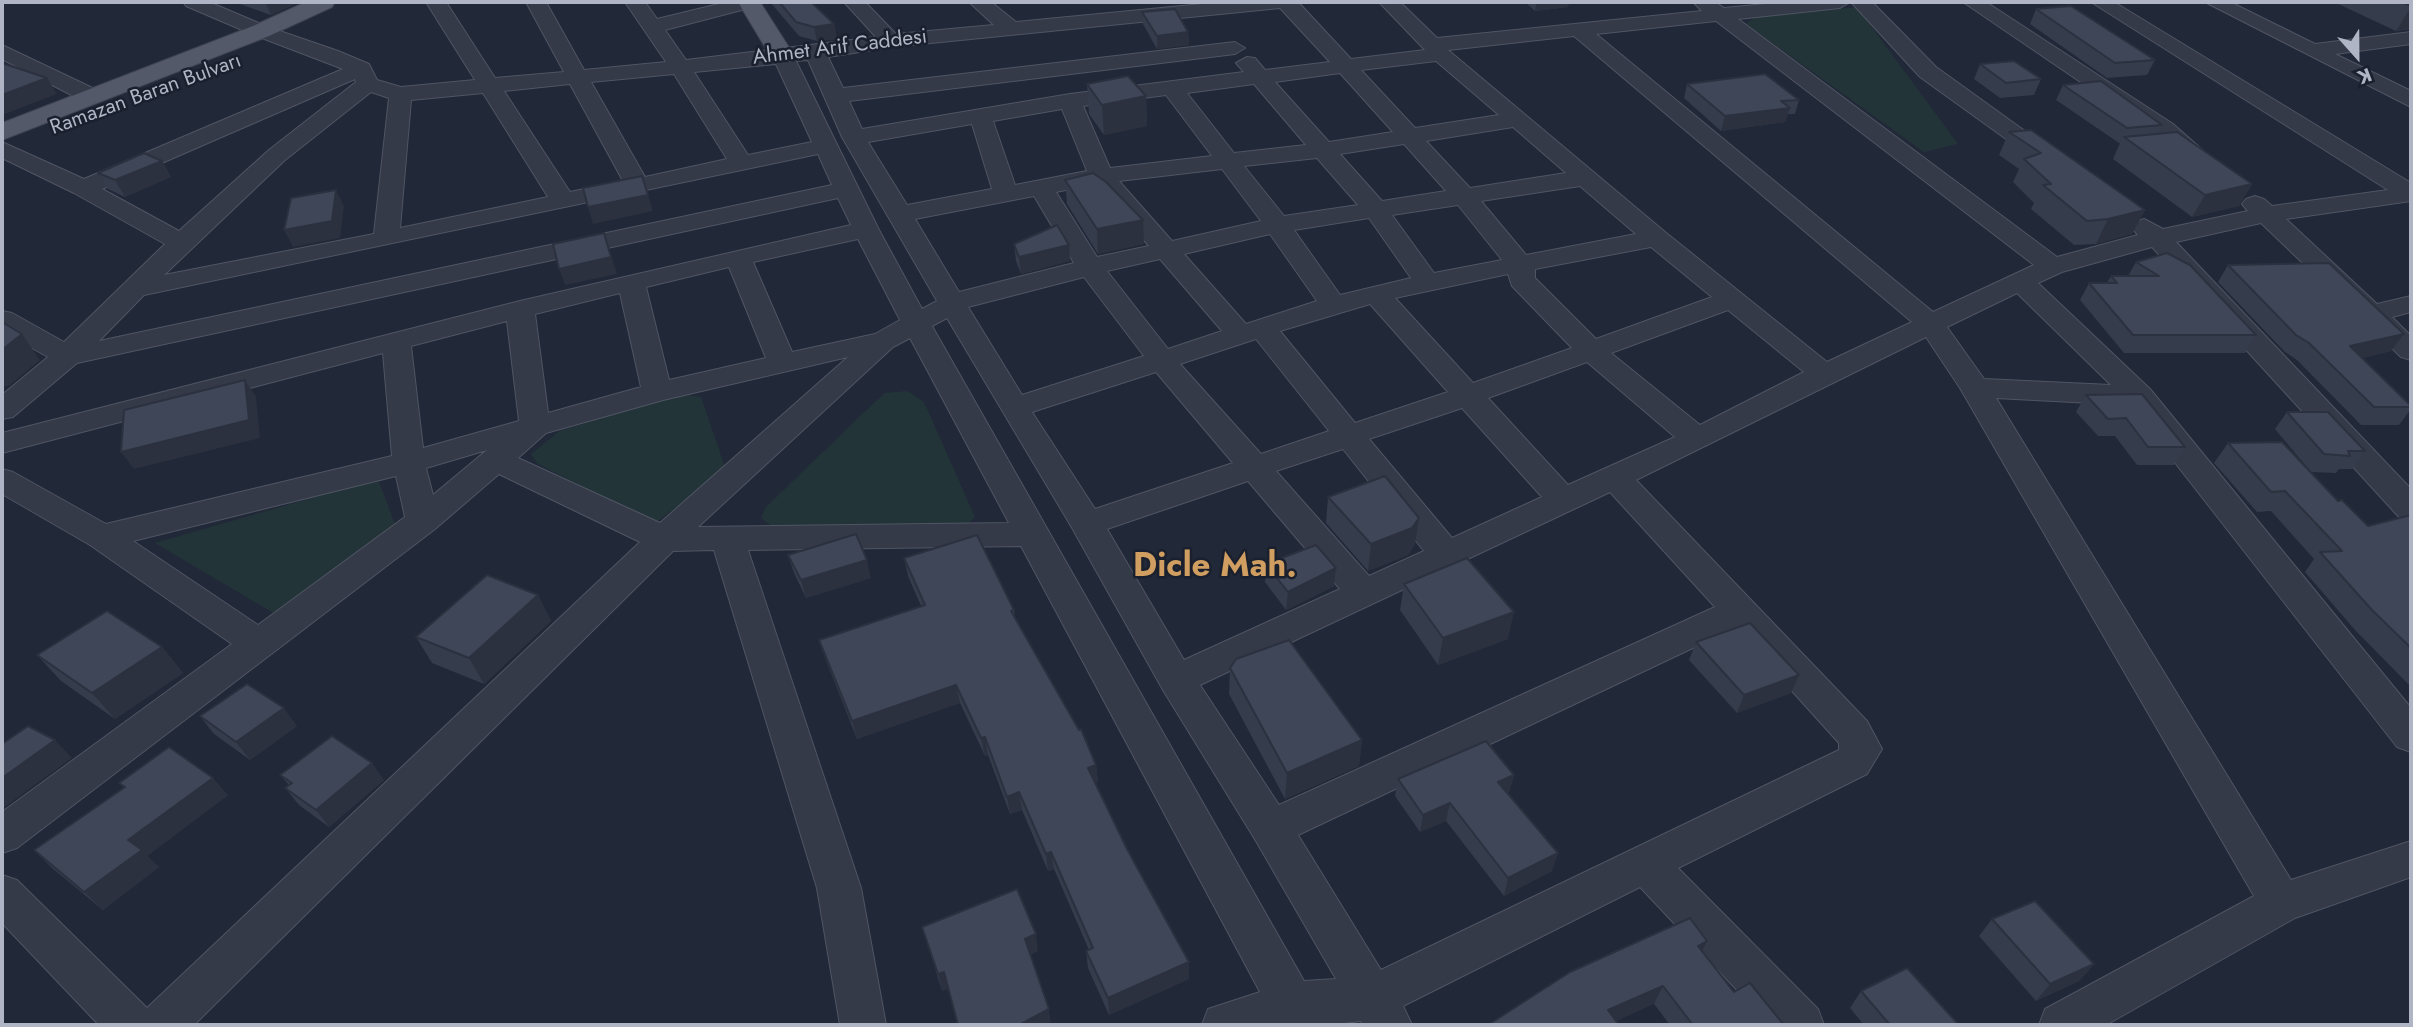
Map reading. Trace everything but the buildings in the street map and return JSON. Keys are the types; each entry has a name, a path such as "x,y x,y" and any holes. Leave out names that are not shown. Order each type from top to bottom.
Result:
{"main road":[{"name":"Ramazan Baran Bulvarı","path":"2,132 261,30 324,2"},
{"path":"750,2 799,55"},
{"name":"Ramazan Baran Bulvarı","path":"2,148 291,42"}],"street":[{"path":"193,2 291,42 331,55 364,77 400,94 386,239"},
{"path":"536,2 637,185"},
{"path":"635,2 679,65 741,163"},
{"path":"652,27 750,2"},
{"path":"854,2 891,41"},
{"path":"979,2 1011,28"},
{"path":"1138,2 1161,13"},
{"name":"Ahmet Arif Caddesi","path":"400,94 580,78 679,65 799,55 891,41 1280,2"},
{"path":"1287,2 1465,197 1521,266 1522,281 1592,352 1697,439"},
{"path":"1389,2 1436,50 1588,177 1656,238 1824,374"},
{"path":"138,288 386,239 839,141 980,114 1343,65 1710,7 1840,2"},
{"path":"1861,2 1928,72 2060,167"},
{"path":"1973,2 2165,129 2216,172"},
{"path":"2101,2 2411,194"},
{"path":"2215,2 2411,100"},
{"path":"446,3 491,86 563,201"},
{"path":"1710,7 2053,266"},
{"path":"1209,10 1257,76 1376,210 1427,282"},
{"path":"1577,28 1931,324 1975,388 2281,903"},
{"path":"2314,50 2411,38"},
{"path":"833,96 1235,48"},
{"path":"2,51 93,97"},
{"path":"799,55 833,96 847,190 866,230 1297,1015"},
{"path":"799,55 839,141 901,214 955,302 1014,408 1087,524 1176,680 1271,828 1380,1012"},
{"path":"2,73 30,63"},
{"path":"83,188 364,77"},
{"path":"8,399 67,356 181,243 364,77"},
{"path":"1172,88 1225,161 1278,225 1333,304"},
{"path":"1070,100 1101,176 1166,251 1252,331 1350,436 1446,555"},
{"path":"980,114 1006,195"},
{"path":"901,214 1043,190 1101,176 1321,150 1520,119"},
{"path":"2,148 83,188 181,243"},
{"path":"162,1025 664,539 883,341 955,302 1090,267 1278,225 1588,177"},
{"path":"2237,189 2268,214 2411,351"},
{"path":"2,319 67,356 847,190"},
{"path":"1043,190 1090,267 1161,361 1253,470 1362,591"},
{"path":"1176,680 1362,591 1697,439 1824,374 2053,266 2158,238 2268,214 2411,194"},
{"path":"2126,214 2158,238 2411,509"},
{"path":"2,443 520,309 738,257 866,230"},
{"path":"1014,408 1333,304 1427,282 1656,238"},
{"path":"738,257 782,362"},
{"path":"2022,282 2139,396 2411,736"},
{"path":"631,283 657,392"},
{"path":"1377,295 1563,500"},
{"path":"1087,524 1466,396 1733,299"},
{"path":"2371,314 2411,304"},
{"path":"520,309 535,427"},
{"path":"397,340 409,462 423,521"},
{"path":"102,537 409,462 657,392 883,341"},
{"path":"1975,388 2139,396"},
{"path":"2,835 257,642 423,521 535,427"},
{"path":"496,460 664,539 1035,534"},
{"path":"1225,1025 1297,1015 1380,1012 1645,864 1853,762 1862,749 1853,732 1615,477"},
{"path":"2,481 102,537 257,642"},
{"path":"727,537 839,888 863,1025"},
{"path":"1271,828 1740,611"},
{"path":"2064,1025 2281,903 2411,859"},
{"path":"1645,864 1801,1025"},
{"path":"2,894 131,1025"}],"shaded area":[{"path":"1857,7 1958,144 1924,152 1746,24 1754,18"},
{"path":"907,391 924,402 975,517 961,530 773,527 761,518 766,507 878,399 885,393"},
{"path":"678,394 701,397 726,470 655,523 538,464 531,454 560,431"},
{"path":"378,479 397,530 282,618 155,543"}],"district":[{"name":"Dicle Mah.","path":"1215,568"}]}
